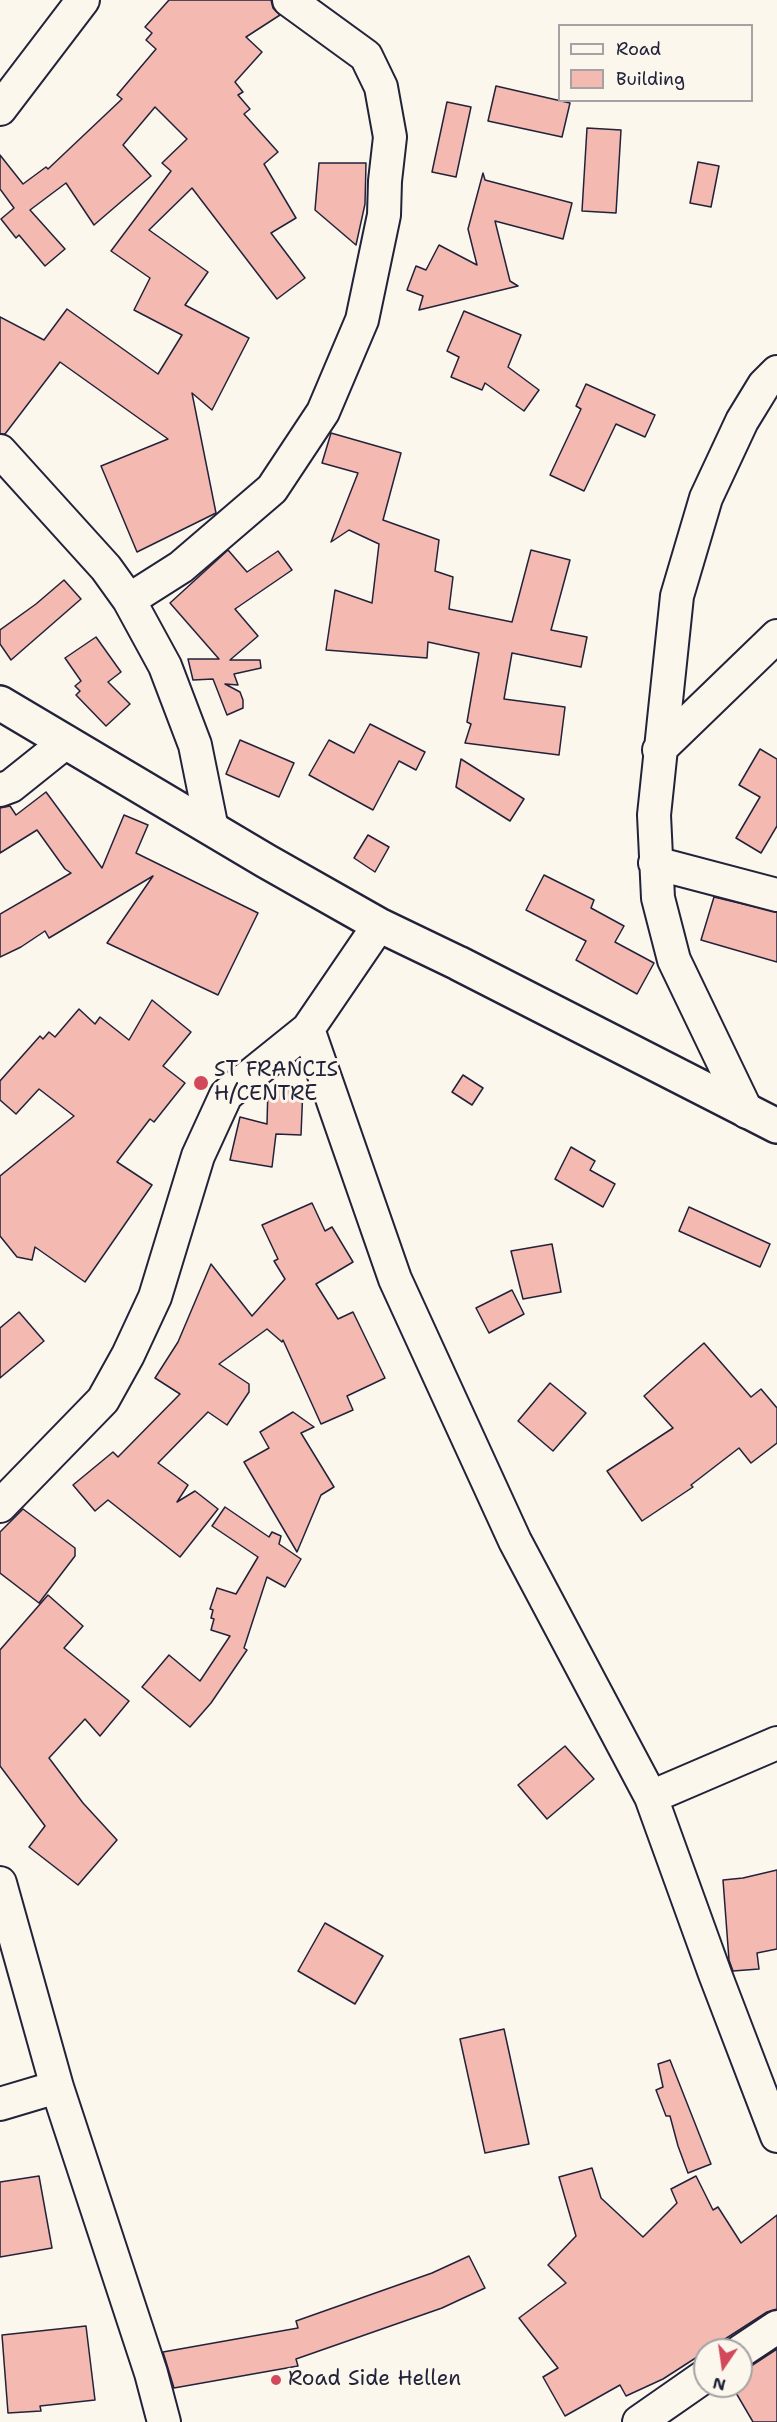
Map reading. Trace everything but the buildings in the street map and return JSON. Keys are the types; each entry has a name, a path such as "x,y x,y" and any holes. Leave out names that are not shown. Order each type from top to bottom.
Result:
{"main road":[{"path":"0,703 379,925 777,1126"}],"street":[{"path":"0,109 83,0"},
{"path":"129,600 181,567 272,489 323,412 362,320 384,215 390,137 381,87 366,56 289,0"},
{"path":"747,1112 674,960 658,898 654,815 659,750 677,596 706,498 742,421 764,385 777,372"},
{"path":"0,451 106,568 129,600 165,666 195,745 212,829"},
{"path":"659,750 777,636"},
{"path":"0,790 11,786 66,742"},
{"path":"655,863 777,895"},
{"path":"0,1506 103,1400 128,1355 155,1297 198,1156 226,1095 308,1029 379,925"},
{"path":"308,1029 395,1279 515,1541 651,1797 777,2136"},
{"path":"651,1797 777,1743"},
{"path":"0,1883 57,2087 151,2373 164,2422"},
{"path":"0,2103 57,2087"},
{"path":"753,2342 777,2327"},
{"path":"639,2422 693,2384"}],"place":[{"name":"ST FRANCIS H/CENTRE","path":"201,1083"},
{"name":"Road Side Hellen","path":"276,2380"}]}
